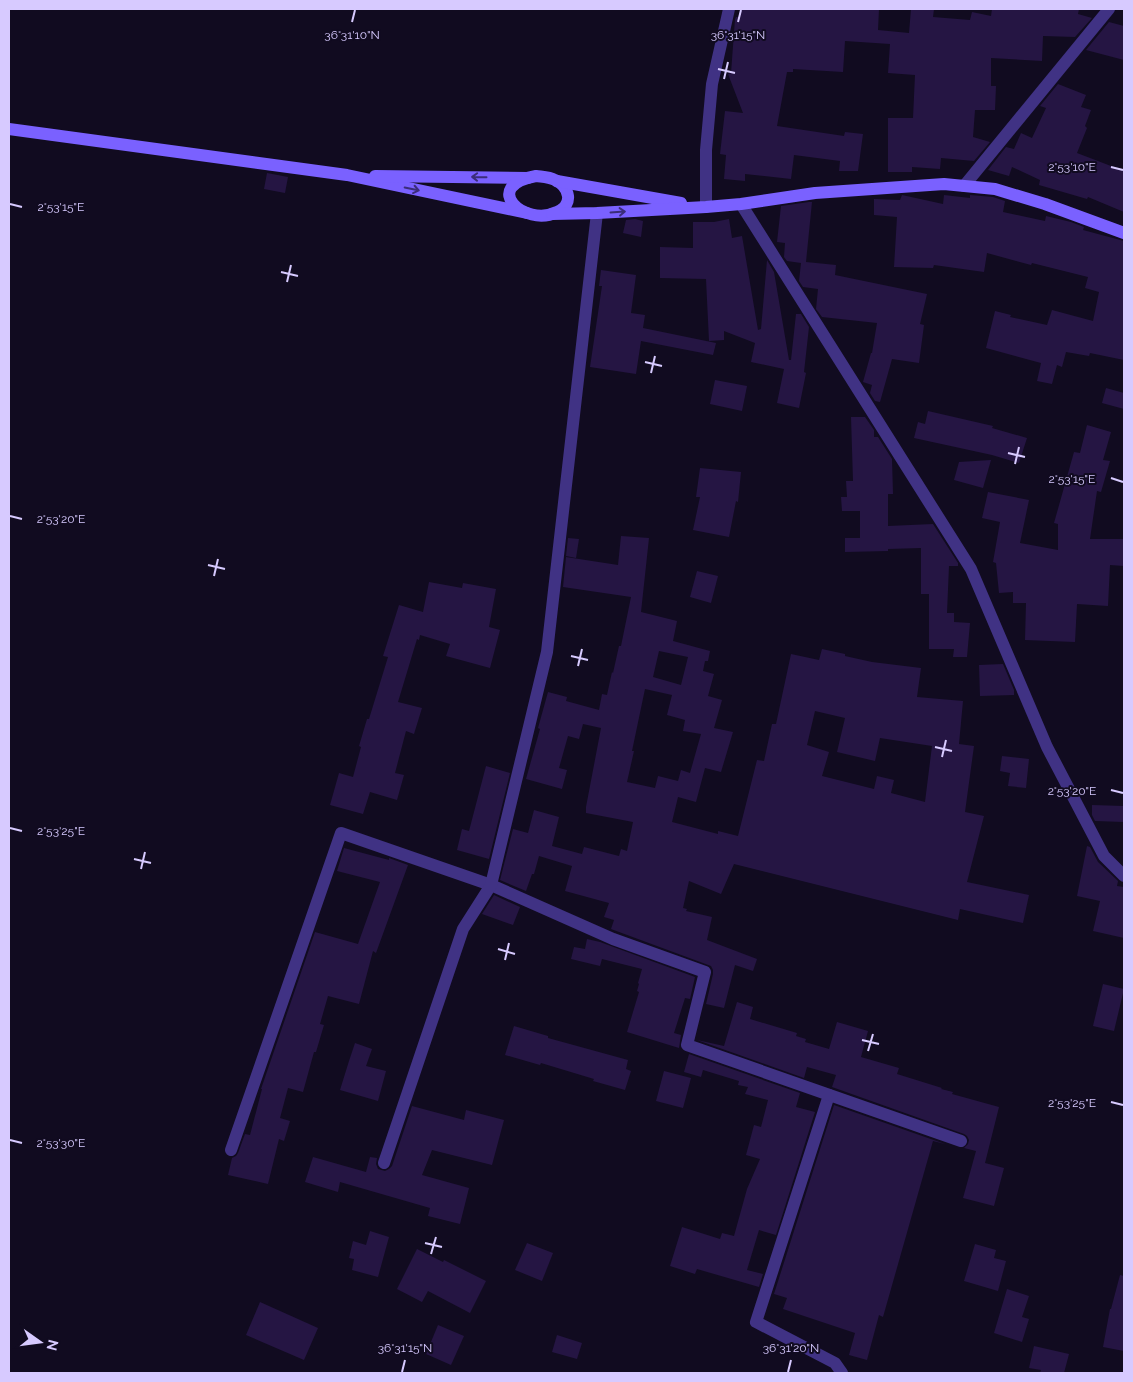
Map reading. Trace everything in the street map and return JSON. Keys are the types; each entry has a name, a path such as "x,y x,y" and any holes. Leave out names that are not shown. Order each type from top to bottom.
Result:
{"main road":[{"path":"9,129 347,175 538,215 597,214 706,207 741,204 815,192 944,184 996,189 1045,204 1124,233"},
{"path":"347,175 545,177 557,181 706,207"},
{"path":"527,213 512,203 509,195 514,184 528,178"},
{"path":"552,214 565,208 569,200 567,191 557,181"}],"street":[{"path":"706,207 706,150 712,84 729,9"},
{"path":"964,186 1108,9"},
{"path":"741,204 971,569 1047,747 1104,856 1124,876"},
{"path":"384,1163 463,929 491,885 547,652 597,214"},
{"path":"230,1150 341,833 491,885 613,939 705,972 687,1045 962,1141"},
{"path":"829,1095 756,1322 835,1363 842,1373"}],"building":[{"path":"740,9 879,9 878,30 909,33 911,9 934,9 933,17 970,20 972,12 991,16 992,9 1079,9 1078,14 1092,18 1075,37 1043,36 1042,61 991,58 991,86 996,86 995,110 975,110 973,137 990,142 974,161 941,158 940,169 912,167 912,172 888,172 888,118 913,118 915,75 888,73 890,44 845,41 843,72 793,69 793,72 787,72 777,126 844,136 845,132 863,134 858,171 839,171 840,161 794,155 791,179 745,174 745,181 724,179 726,155 720,154 725,111 743,113 728,74 731,73 735,19 739,17"},
{"path":"1109,22 1124,26 1124,60 1086,50"},
{"path":"1058,84 1086,95 1081,107 1091,110 1085,126 1087,128 1077,153 1124,171 1124,212 1088,197 1087,199 1039,185 1040,180 1012,167 1009,176 988,170 1006,147 1014,149 1021,133 1032,138 1046,108 1040,106"},
{"path":"267,173 288,177 285,193 264,189"},
{"path":"902,195 943,204 944,195 970,198 970,195 993,197 1005,201 1003,212 1045,221 1046,216 1071,222 1084,227 1083,230 1124,241 1124,360 1090,353 1089,356 1066,352 1062,367 1057,365 1052,384 1037,381 1041,363 986,348 995,311 1011,315 1010,317 1047,325 1052,310 1093,321 1099,292 1085,288 1088,277 1032,263 1031,265 987,253 984,272 934,265 933,268 894,267 897,217 874,215 874,199 900,200"},
{"path":"812,202 806,262 836,265 835,275 927,294 920,324 924,325 919,363 892,359 880,402 875,401 870,393 872,385 863,382 872,353 877,323 822,317 816,309 818,289 803,287 799,281 801,263 787,261 784,257 785,243 777,242 781,206"},
{"path":"635,219 643,221 641,237 623,233 626,220"},
{"path":"729,219 732,238 742,236 758,330 761,329 767,260 774,272 789,360 791,360 796,314 801,314 809,327 804,372 806,373 799,408 777,403 784,369 751,362 755,343 724,331 724,340 709,341 706,279 660,278 660,247 693,248 693,222 714,222"},
{"path":"601,270 636,275 631,313 645,315 643,328 716,343 713,355 641,341 636,374 590,367 602,286 599,286"},
{"path":"715,380 747,386 742,411 710,404"},
{"path":"1106,388 1124,393 1124,409 1102,403"},
{"path":"928,411 993,426 992,428 1027,438 1019,463 992,455 914,438 918,422 925,424"},
{"path":"851,417 865,417 874,430 874,437 878,437 892,459 893,494 888,494 888,526 933,524 958,563 958,566 949,566 947,613 954,613 954,622 970,623 967,657 953,657 954,649 929,649 929,594 921,594 921,548 845,552 845,538 860,538 860,511 842,511 841,497 847,497 846,481 853,481"},
{"path":"1087,425 1111,432 1103,460 1110,461 1101,492 1097,491 1090,539 1124,539 1124,566 1110,565 1108,606 1077,604 1075,642 1025,640 1026,603 1013,603 1013,592 999,593 996,563 993,562 1000,522 982,518 988,492 1029,500 1020,543 1058,550 1058,524 1054,523 1074,452 1080,453"},
{"path":"991,460 983,488 954,480 959,462"},
{"path":"700,468 741,472 738,502 736,501 729,537 693,530 700,497 696,497"},
{"path":"621,536 649,538 641,612 677,621 673,641 710,651 703,671 714,674 708,696 722,700 714,728 733,732 721,772 705,768 696,802 678,797 672,822 718,834 718,831 738,836 757,760 764,761 772,724 776,724 791,654 819,660 822,649 872,662 921,668 917,697 963,701 959,744 974,746 965,812 984,816 967,882 1029,895 1023,923 960,909 958,920 734,864 721,894 689,881 683,908 687,909 686,911 712,917 707,940 757,959 753,971 735,965 724,1008 706,1004 713,974 711,966 611,929 614,920 604,917 609,903 565,891 572,866 539,856 534,874 532,874 526,891 500,880 513,829 528,833 534,810 559,817 552,846 582,854 584,847 619,856 621,849 627,851 633,822 586,813 601,728 583,724 579,739 568,736 559,768 567,770 562,789 526,779 548,692 567,697 566,701 599,710 602,694 607,695 619,646 621,646 631,597 563,587 566,557 618,565","holes":["659,651 688,657 681,685 653,677","645,689 672,695 667,715 685,720 683,731 701,734 690,773 681,770 678,781 658,776 655,788 627,782 634,751 632,751","815,711 845,718 837,752 875,761 880,738 932,746 925,802 891,793 894,780 877,776 874,789 822,776 829,752 807,745"]},
{"path":"568,538 579,539 576,558 566,556"},
{"path":"697,571 718,576 711,603 690,597"},
{"path":"429,582 462,588 463,583 496,589 489,627 500,630 490,668 446,656 450,644 420,635 419,640 417,639 398,702 422,708 414,734 406,731 395,773 404,775 397,800 370,792 363,814 330,805 339,773 353,777 361,747 359,746 388,657 383,656 399,605 423,612"},
{"path":"1003,664 1014,690 1014,695 980,696 979,665"},
{"path":"1002,756 1029,759 1026,788 1008,786 1010,773 1000,771"},
{"path":"486,766 510,773 489,859 457,850 462,829 469,831"},
{"path":"1092,805 1124,806 1124,822 1095,821 1092,815"},
{"path":"1087,846 1090,847 1098,862 1118,881 1117,886 1124,887 1124,938 1093,931 1100,901 1077,896"},
{"path":"344,848 389,860 389,858 408,865 376,953 373,951 359,1004 328,996 320,1024 324,1025 303,1092 288,1088 280,1118 290,1121 284,1141 279,1139 268,1184 228,1175 232,1158 238,1153 245,1134 250,1135 261,1089 315,932 358,944 380,882 337,871"},
{"path":"494,895 520,907 513,925 482,914"},
{"path":"587,939 695,977 690,999 685,998 674,1033 681,1035 679,1048 627,1032 639,992 637,991 638,983 642,969 602,959 600,966 571,959 574,947 585,949"},
{"path":"1103,984 1124,989 1114,1031 1093,1026"},
{"path":"737,1002 753,1007 750,1019 797,1033 796,1036 806,1039 805,1042 829,1049 837,1022 868,1031 861,1057 899,1068 897,1074 953,1092 952,1094 999,1107 985,1163 1004,1168 994,1206 963,1198 976,1151 964,1148 969,1140 964,1134 832,1087 836,1075 807,1067 804,1078 697,1040 724,1046"},
{"path":"514,1026 548,1036 548,1038 628,1060 626,1069 631,1071 625,1090 541,1063 540,1065 505,1055"},
{"path":"355,1043 372,1049 366,1066 386,1071 378,1101 340,1090"},
{"path":"689,1054 800,1093 796,1107 815,1112 776,1235 759,1230 747,1270 763,1274 759,1287 697,1269 695,1274 670,1266 682,1227 720,1239 722,1233 734,1236 747,1189 760,1159 746,1155 754,1125 761,1127 768,1100 745,1094 748,1087 738,1085 739,1081 703,1070 701,1077 684,1072"},
{"path":"664,1071 691,1078 683,1108 656,1101"},
{"path":"834,1105 945,1144 933,1141 883,1317 879,1315 867,1360 849,1355 855,1333 783,1309 787,1298 774,1294"},
{"path":"412,1106 464,1120 466,1110 504,1120 492,1165 432,1150 422,1175 469,1188 460,1224 428,1216 430,1208 340,1182 338,1192 305,1182 313,1157 366,1172 370,1157 377,1158 376,1164 378,1169 385,1171 389,1169 392,1166"},
{"path":"370,1231 389,1237 378,1277 352,1270 354,1259 349,1258 353,1241 366,1245"},
{"path":"527,1243 553,1253 542,1281 515,1270"},
{"path":"975,1244 996,1250 994,1258 1006,1261 998,1291 964,1281"},
{"path":"417,1249 486,1281 470,1313 428,1291 422,1302 397,1289"},
{"path":"1120,1275 1124,1276 1124,1351 1103,1347 1110,1309"},
{"path":"1007,1289 1029,1296 1022,1317 1029,1319 1022,1342 994,1333"},
{"path":"260,1302 318,1328 304,1360 246,1335"},
{"path":"438,1325 464,1336 451,1365 426,1354"},
{"path":"557,1335 582,1343 577,1359 552,1352"},
{"path":"1034,1346 1069,1354 1064,1373 1040,1373 1041,1370 1029,1368"}]}
